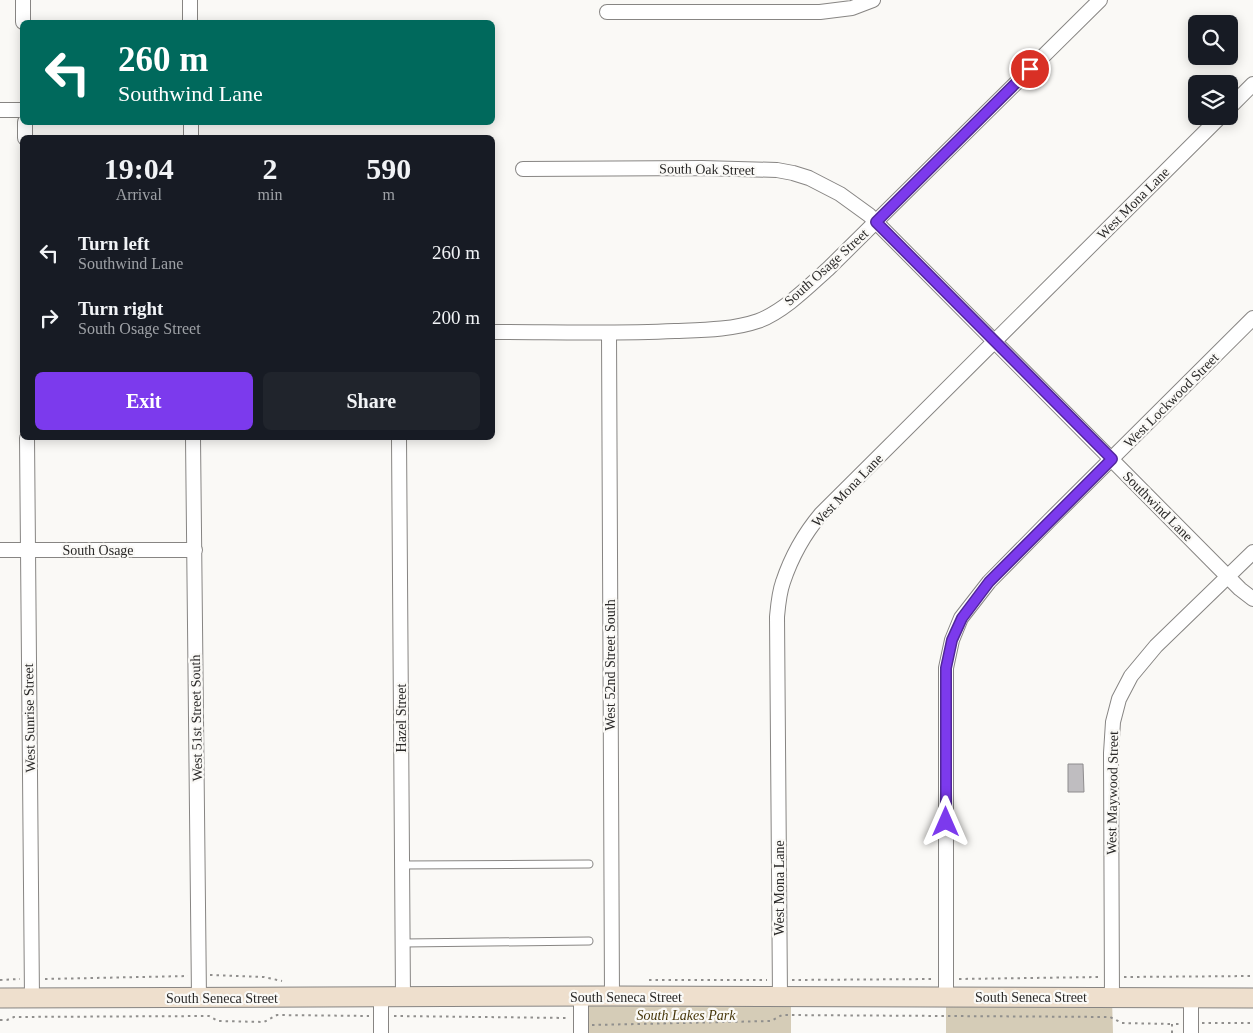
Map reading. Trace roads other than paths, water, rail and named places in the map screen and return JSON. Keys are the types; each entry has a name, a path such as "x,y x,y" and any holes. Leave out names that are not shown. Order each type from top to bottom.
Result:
{"street":[{"path":"23,0 23,20"},
{"path":"190,0 190,20"},
{"path":"607,12 681,6 820,12 852,8 873,0"},
{"name":"South Osage Street","path":"495,332 609,333 699,330 744,325 760,320 798,296 828,269 1100,0"},
{"path":"1238,99 1253,84"},
{"path":"0,110 20,110"},
{"name":"West Mona Lane","path":"780,988 776,630 783,582 796,552 821,514 1212,125"},
{"name":"South Oak Street","path":"523,168 777,170 809,178 840,194 876,222"},
{"name":"Southwind Lane","path":"876,222 1253,600"},
{"name":"West Lockwood Street","path":"946,988 945,684 952,640 962,618 989,582 1253,318"},
{"name":"West 52nd Street South","path":"609,333 612,996"},
{"name":"West Sunrise Street","path":"27,440 32,998"},
{"name":"West 51st Street South","path":"193,440 199,998"},
{"name":"Hazel Street","path":"399,440 403,998"},
{"name":"South Osage","path":"0,550 195,550"},
{"name":"West Maywood Street","path":"1112,998 1111,753 1113,722 1119,699 1131,676 1156,646 1253,552"},
{"name":"South Seneca Street","path":"0,998 581,997 780,988 946,988 1112,998 1253,998"},
{"path":"381,997 381,1033"},
{"path":"581,997 581,1033"},
{"path":"1191,998 1191,1028"}],"lane":[{"path":"402,865 589,864"},
{"path":"404,943 589,942"}],"park label":[{"name":"South Lakes Park","path":"686,1015"}]}
